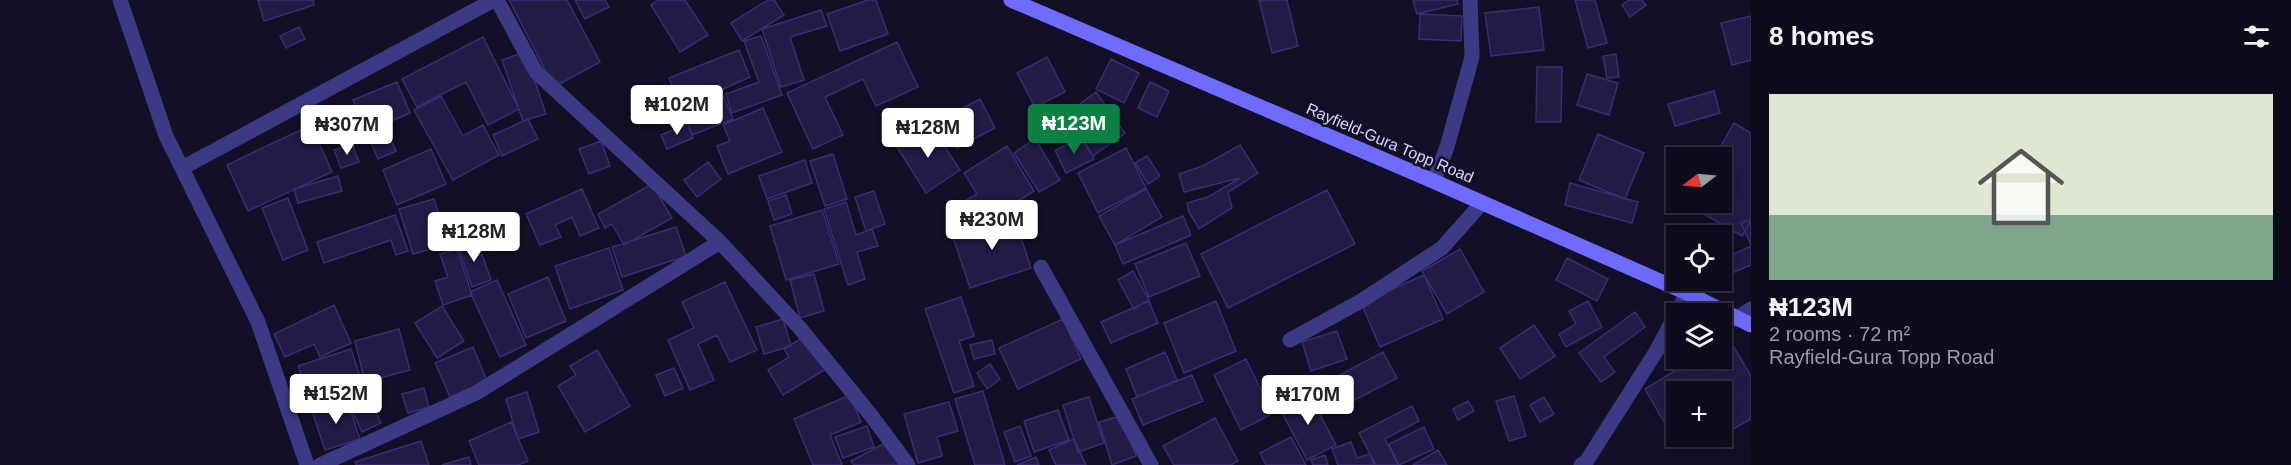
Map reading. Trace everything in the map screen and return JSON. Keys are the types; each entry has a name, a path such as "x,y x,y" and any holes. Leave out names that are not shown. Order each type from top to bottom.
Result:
{"street":[{"path":"120,0 166,136 258,322 307,465"},
{"path":"182,168 496,0 536,72 720,242 799,327 908,465"},
{"name":"Rayfield-Gura Topp Road","path":"1011,0 1687,293 1751,325"},
{"path":"1434,182 1447,147 1472,57 1470,0"},
{"path":"1290,340 1361,301 1442,248 1482,203"},
{"path":"320,465 476,393 720,242"},
{"path":"1041,267 1151,465"},
{"path":"1584,464 1657,350 1687,293"},
{"path":"1737,319 1751,309"}],"building":[{"path":"258,0 313,0 314,5 264,21"},
{"path":"509,0 567,0 600,62 554,87"},
{"path":"575,0 605,0 609,7 585,19"},
{"path":"658,0 685,0 708,35 680,52 651,5"},
{"path":"768,0 774,0 784,15 742,41 731,23"},
{"path":"868,0 876,0 888,34 840,51 827,14"},
{"path":"1259,0 1287,0 1298,46 1272,53"},
{"path":"1413,0 1457,0 1458,4 1417,14"},
{"path":"1575,0 1595,0 1607,43 1588,48"},
{"path":"1629,0 1642,0 1646,5 1630,17 1622,5"},
{"path":"1539,7 1544,50 1491,56 1485,13"},
{"path":"821,10 827,26 790,37 804,80 781,87 762,29"},
{"path":"1420,14 1462,16 1461,41 1419,39"},
{"path":"1751,16 1751,60 1732,65 1721,23"},
{"path":"299,27 305,39 286,48 280,36"},
{"path":"761,36 782,95 732,113 726,94 759,82 744,41"},
{"path":"483,37 519,109 488,125 466,82 417,107 402,79"},
{"path":"897,42 918,87 876,106 863,79 825,97 843,135 813,149 787,93"},
{"path":"739,50 750,77 721,90 733,119 692,135 669,78"},
{"path":"525,52 546,114 523,121 502,60"},
{"path":"1616,54 1619,77 1607,78 1603,56"},
{"path":"1047,57 1065,92 1035,107 1017,73"},
{"path":"1111,59 1139,73 1124,103 1096,89"},
{"path":"1537,67 1562,67 1561,122 1536,122"},
{"path":"1587,74 1618,83 1609,115 1577,105"},
{"path":"397,82 410,113 384,124 396,151 378,159 353,100"},
{"path":"1150,82 1169,91 1157,117 1138,108"},
{"path":"1714,91 1720,113 1675,126 1668,104"},
{"path":"1096,92 1125,133 1093,156 1064,116"},
{"path":"441,96 463,136 483,125 499,155 453,180 414,110"},
{"path":"980,99 995,128 957,148 942,119"},
{"path":"763,108 782,152 728,174 717,146 730,141 723,125"},
{"path":"528,119 538,139 502,156 493,135"},
{"path":"1734,123 1751,133 1751,220 1742,236 1732,230 1732,225 1723,225 1702,213 1732,213 1732,147 1720,147"},
{"path":"688,124 693,138 667,149 661,135"},
{"path":"311,125 332,172 248,211 227,165"},
{"path":"931,125 960,170 926,193 897,147"},
{"path":"1598,134 1644,153 1625,199 1579,180"},
{"path":"1083,137 1094,159 1066,173 1055,150"},
{"path":"1035,139 1060,180 1039,192 1014,153"},
{"path":"601,141 610,166 589,174 579,149"},
{"path":"352,144 359,162 341,168 334,150"},
{"path":"1240,145 1258,173 1228,192 1232,208 1199,229 1189,212 1187,203 1208,197 1240,178 1184,192 1179,174 1203,166"},
{"path":"1007,146 1034,191 975,228 960,204 977,194 964,173"},
{"path":"1126,148 1146,188 1098,213 1078,173"},
{"path":"431,149 446,184 397,205 383,170"},
{"path":"833,154 847,199 825,206 810,161"},
{"path":"1147,156 1160,176 1148,184 1135,163"},
{"path":"805,160 812,183 767,199 759,176"},
{"path":"708,162 721,179 697,197 684,180"},
{"path":"338,176 342,191 298,203 294,189"},
{"path":"1570,183 1638,202 1632,223 1565,205"},
{"path":"652,184 672,218 624,245 612,224 605,228 598,214"},
{"path":"582,189 599,228 580,236 572,217 555,225 561,237 540,245 526,214"},
{"path":"1146,189 1162,217 1115,245 1099,216"},
{"path":"1327,190 1355,244 1228,308 1201,254"},
{"path":"874,191 885,224 866,231 855,197"},
{"path":"786,195 792,214 774,220 768,201"},
{"path":"288,198 308,250 283,260 262,208"},
{"path":"434,199 448,244 413,254 399,209"},
{"path":"846,202 856,235 872,229 878,246 857,252 865,279 848,285 824,209"},
{"path":"1027,202 1035,218 1023,224 1014,209"},
{"path":"822,210 839,264 786,280 770,226"},
{"path":"1013,213 1031,268 970,288 952,234"},
{"path":"395,215 408,251 396,255 391,240 324,263 317,242"},
{"path":"1183,216 1191,235 1123,264 1115,245"},
{"path":"1751,219 1751,245 1741,223"},
{"path":"676,227 686,256 622,277 612,247"},
{"path":"477,240 491,280 472,287 458,246"},
{"path":"1186,243 1200,276 1149,297 1135,264"},
{"path":"1751,246 1751,265 1732,273 1732,255"},
{"path":"609,248 623,290 570,309 555,266"},
{"path":"457,249 472,295 443,305 435,281 448,277 440,254"},
{"path":"1460,249 1484,292 1447,314 1422,271"},
{"path":"1567,258 1608,279 1597,301 1556,280"},
{"path":"1133,271 1149,300 1134,309 1118,280"},
{"path":"814,274 824,311 800,318 790,280"},
{"path":"1424,275 1443,319 1380,347 1361,303"},
{"path":"548,277 566,321 526,338 508,294"},
{"path":"497,280 526,345 500,357 470,292"},
{"path":"725,282 757,350 730,362 717,335 698,344 714,380 690,390 668,340 694,328 682,302"},
{"path":"961,297 974,336 959,341 974,386 954,393 925,309"},
{"path":"1149,301 1158,323 1111,343 1101,322"},
{"path":"1216,301 1236,351 1184,373 1164,323"},
{"path":"1588,301 1602,327 1566,347 1559,334 1576,324 1569,311"},
{"path":"334,305 351,343 320,357 314,344 285,357 274,334"},
{"path":"442,306 464,341 437,358 415,323"},
{"path":"1635,312 1645,327 1604,357 1615,372 1601,382 1579,353"},
{"path":"783,319 791,346 764,354 756,327"},
{"path":"1063,319 1081,359 1018,389 999,348"},
{"path":"1534,325 1555,356 1520,379 1500,348"},
{"path":"399,329 410,370 365,382 355,341"},
{"path":"1337,331 1347,359 1311,371 1302,342"},
{"path":"805,336 826,369 783,395 768,370 789,357 784,349"},
{"path":"992,340 995,354 974,359 970,345"},
{"path":"1732,344 1751,376 1751,419 1732,430 1732,381 1666,381 1666,426 1645,389 1678,369 1732,369"},
{"path":"473,347 487,381 450,397 435,363"},
{"path":"351,349 364,389 312,407 298,366"},
{"path":"597,350 630,406 585,432 558,386 576,375 570,366"},
{"path":"1165,352 1177,380 1137,397 1126,369"},
{"path":"1383,352 1397,378 1345,405 1332,379"},
{"path":"1246,359 1265,398 1262,399 1270,415 1241,430 1214,375"},
{"path":"990,364 1000,379 987,389 977,373"},
{"path":"674,368 683,388 665,396 656,375"},
{"path":"1192,375 1203,401 1143,425 1132,399"},
{"path":"1332,382 1338,399 1317,407 1310,390"},
{"path":"424,388 429,407 408,413 402,394"},
{"path":"365,389 381,423 362,432 346,398"},
{"path":"983,391 1005,465 975,465 955,399"},
{"path":"527,392 539,432 518,439 506,399"},
{"path":"1308,392 1336,445 1307,460 1279,407"},
{"path":"850,395 861,422 830,435 842,465 813,465 794,419"},
{"path":"1514,396 1526,436 1509,441 1496,401"},
{"path":"1089,397 1104,443 1078,452 1063,405"},
{"path":"1544,397 1554,414 1540,422 1530,405"},
{"path":"347,400 360,439 325,450 312,411"},
{"path":"1468,401 1474,411 1458,420 1453,409"},
{"path":"949,402 958,431 937,437 942,456 918,463 904,414"},
{"path":"1412,406 1419,421 1385,439 1398,465 1376,465 1359,433"},
{"path":"1058,410 1069,440 1034,452 1024,421"},
{"path":"1123,415 1136,456 1112,465 1099,422"},
{"path":"1215,418 1238,461 1231,465 1174,465 1163,446"},
{"path":"511,422 528,461 518,465 479,465 469,441"},
{"path":"867,426 874,447 843,458 835,437"},
{"path":"1020,426 1031,456 1015,462 1004,432"},
{"path":"1424,427 1434,449 1399,465 1389,444"},
{"path":"1291,437 1306,465 1266,465 1260,453"},
{"path":"1074,439 1086,465 1056,465 1049,450"},
{"path":"421,441 429,465 356,465 355,462"},
{"path":"887,442 899,465 854,465 851,461"},
{"path":"1351,442 1357,458 1370,454 1374,465 1338,465 1332,449"},
{"path":"1438,450 1447,465 1413,465"},
{"path":"1325,455 1328,465 1313,465 1311,460"},
{"path":"469,457 471,465 442,465"},
{"path":"1036,457 1039,465 1017,465"}]}
